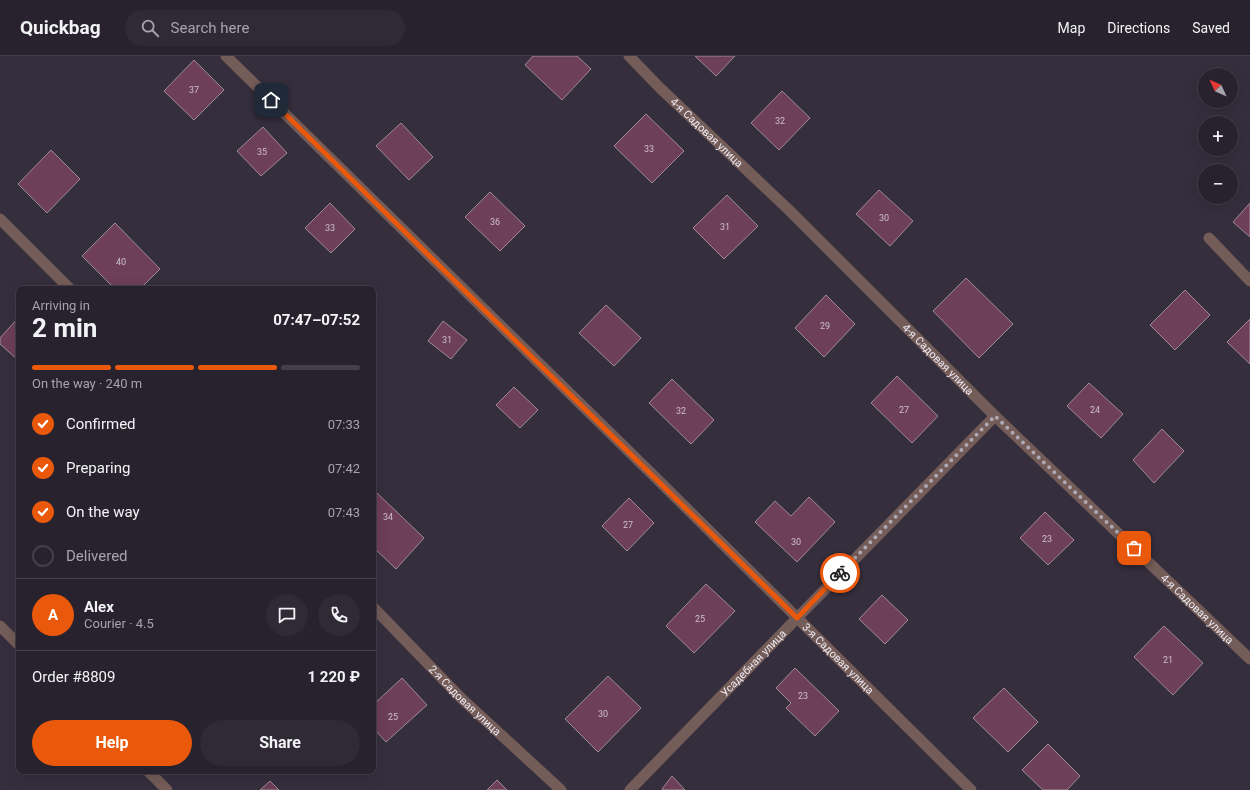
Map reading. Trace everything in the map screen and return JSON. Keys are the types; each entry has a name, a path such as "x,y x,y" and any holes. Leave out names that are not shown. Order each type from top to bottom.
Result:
{"street":[{"name":"3-я Садовая улица","path":"226,56 971,790"},
{"name":"4-я Садовая улица","path":"629,56 660,88 790,211 995,416 1250,659"},
{"path":"0,219 67,286"},
{"path":"1209,238 1250,281"},
{"name":"Усадебная улица","path":"630,790 995,416"},
{"name":"2-я Садовая улица","path":"376,609 461,698 561,790"},
{"path":"0,626 16,642"},
{"path":"151,774 167,790"}],"building":[{"path":"533,56 577,56 591,69 562,100 525,65"},
{"path":"695,56 735,56 716,76"},
{"path":"194,60 224,90 194,120 164,91"},
{"path":"782,91 810,118 779,150 751,123"},
{"path":"646,114 684,151 652,183 614,146"},
{"path":"401,123 433,157 409,180 376,146"},
{"path":"263,127 287,153 261,176 237,151"},
{"path":"51,150 80,179 47,213 18,184"},
{"path":"879,190 913,221 890,246 856,214"},
{"path":"490,192 525,226 500,251 465,217"},
{"path":"727,195 758,226 724,259 693,228"},
{"path":"330,203 355,229 331,253 305,228"},
{"path":"1250,203 1250,237 1233,222"},
{"path":"115,223 160,269 143,286 112,286 82,256"},
{"path":"966,278 1013,324 979,358 933,311"},
{"path":"1185,290 1210,315 1175,350 1150,325"},
{"path":"826,295 855,324 824,357 795,328"},
{"path":"606,305 641,338 614,366 579,333"},
{"path":"1250,319 1250,364 1227,342"},
{"path":"16,320 16,358 0,344 0,338"},
{"path":"443,321 467,340 451,359 428,341"},
{"path":"897,376 938,416 912,443 871,403"},
{"path":"672,379 714,420 691,444 649,403"},
{"path":"1089,383 1123,414 1101,438 1067,406"},
{"path":"514,387 538,410 520,428 496,405"},
{"path":"1162,429 1184,451 1154,483 1133,460"},
{"path":"377,493 424,538 396,569 376,550"},
{"path":"809,497 835,522 797,562 755,522 775,501 791,516"},
{"path":"629,498 654,523 627,551 602,526"},
{"path":"1045,512 1074,540 1048,565 1020,538"},
{"path":"706,584 735,611 694,653 666,626"},
{"path":"882,595 908,620 885,644 859,619"},
{"path":"1164,626 1203,663 1173,695 1134,657"},
{"path":"795,668 839,711 815,736 786,708 791,703 776,688"},
{"path":"608,676 641,708 598,752 565,719"},
{"path":"402,678 427,705 386,742 376,731 376,702"},
{"path":"1004,688 1038,722 1008,752 973,718"},
{"path":"1048,744 1080,776 1067,790 1043,790 1022,770"},
{"path":"672,776 685,790 662,789"},
{"path":"497,780 507,790 487,790"},
{"path":"270,781 279,790 260,790"}],"way so far":[{"path":"840,573 995,416 1134,548"}],"route":[{"path":"271,100 797,618 840,573"}]}
